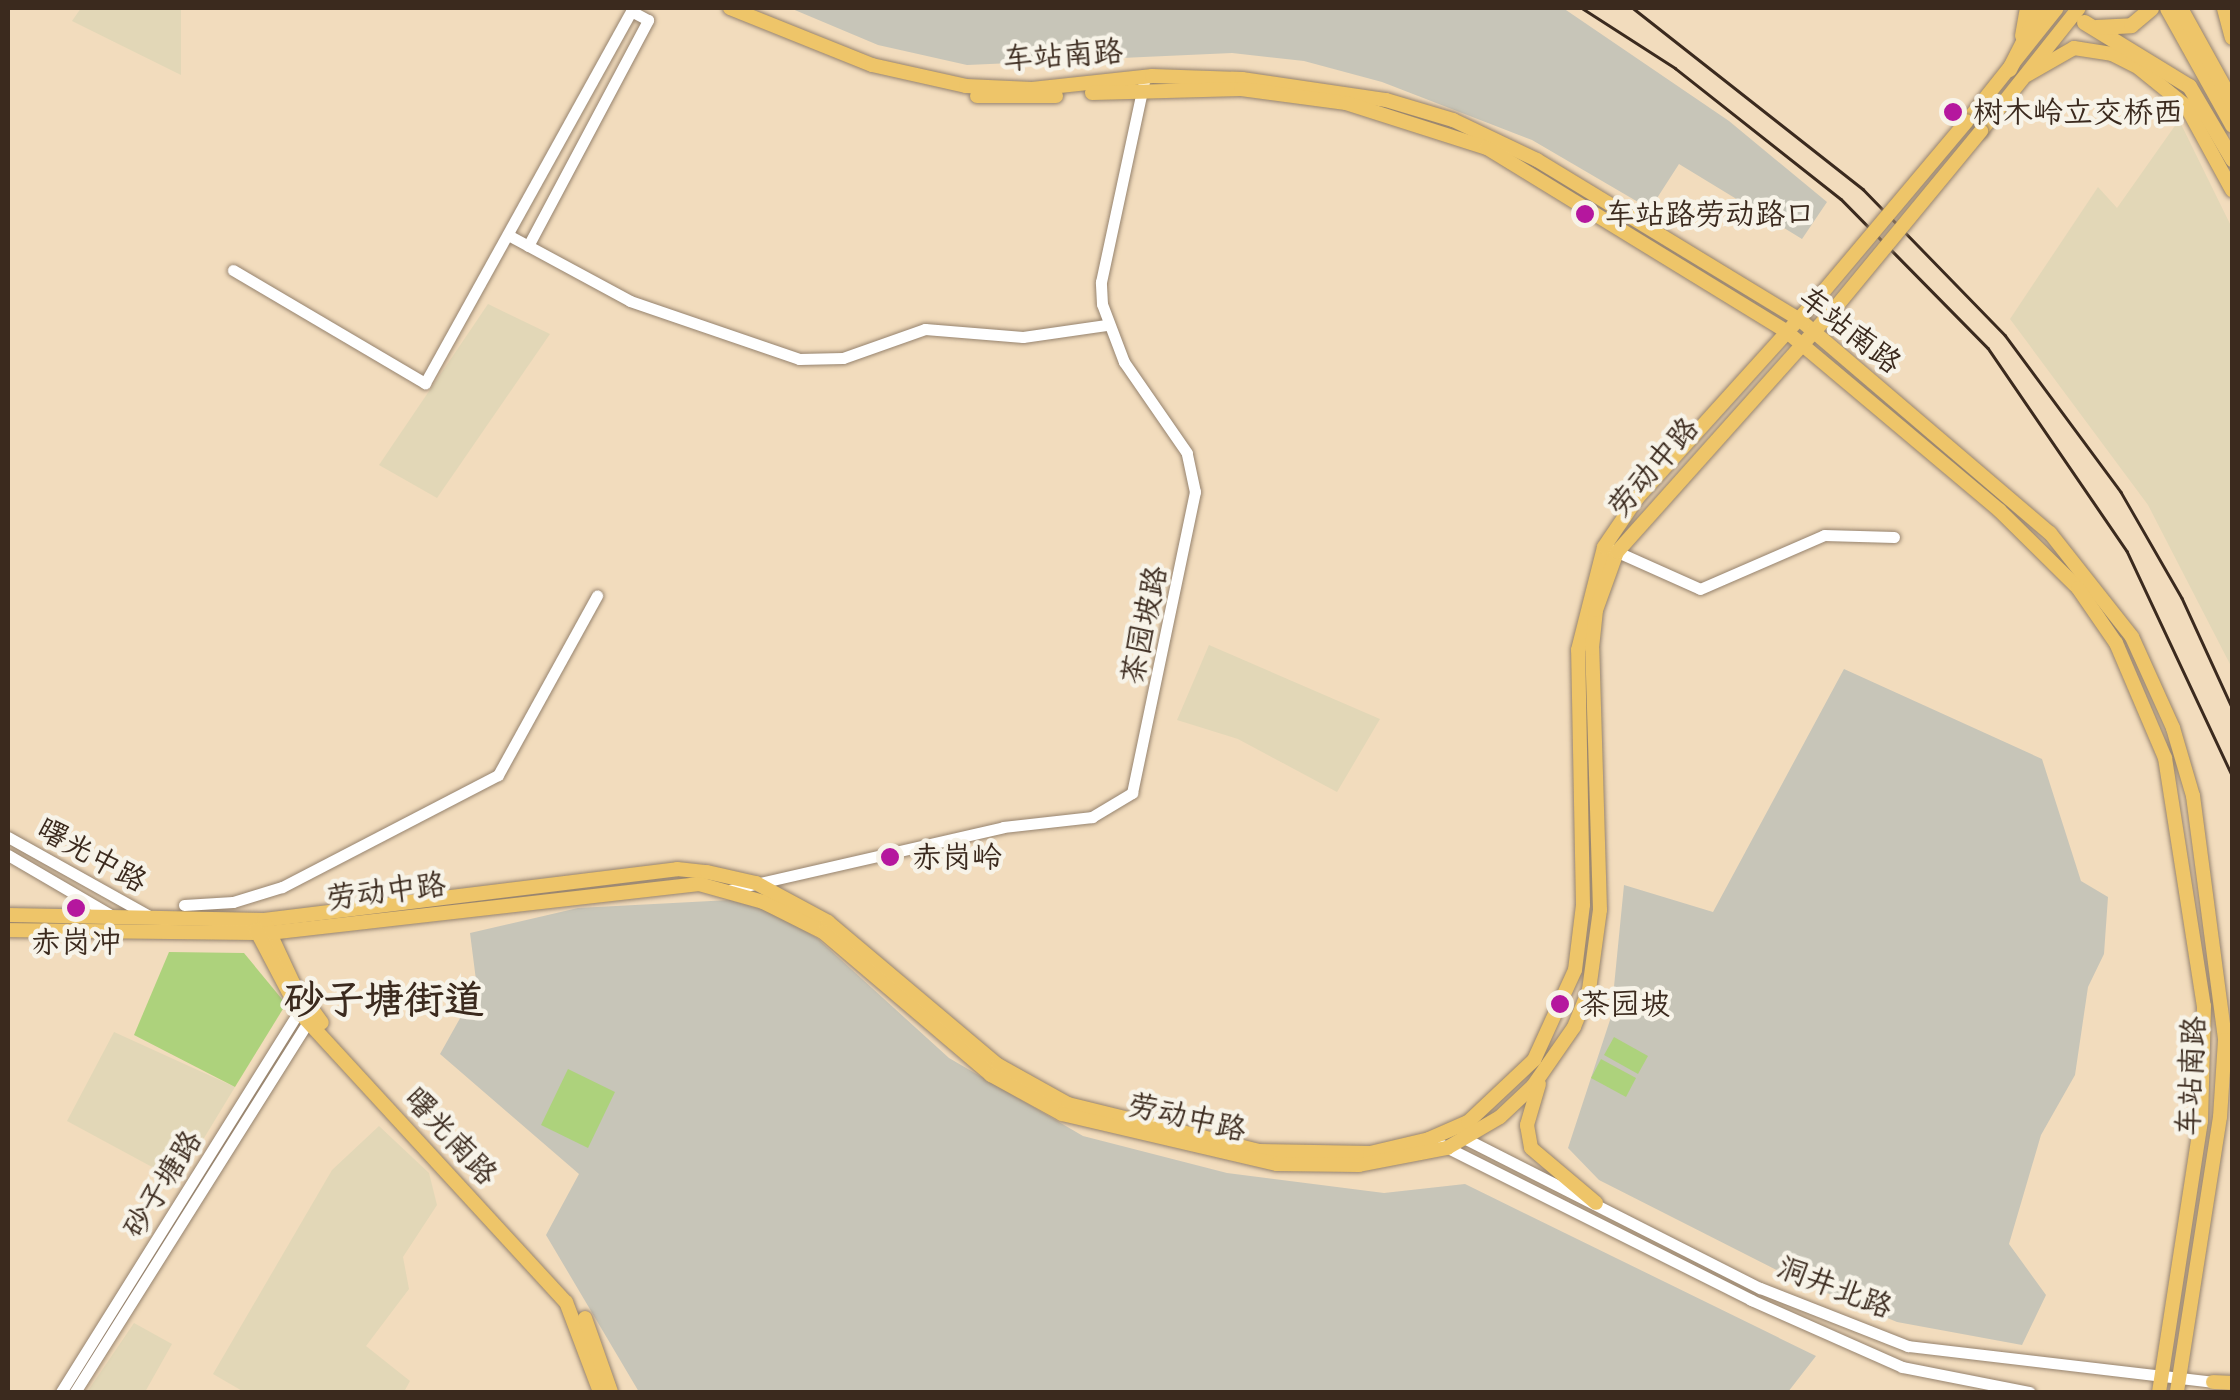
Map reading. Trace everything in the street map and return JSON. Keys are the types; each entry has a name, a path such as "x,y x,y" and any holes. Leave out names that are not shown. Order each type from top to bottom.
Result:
{"highway":[{"path":"2009,68 2040,8"},
{"path":"2081,15 2118,29 2151,8"},
{"path":"2167,8 2232,125"},
{"path":"2180,8 2232,102"},
{"path":"2224,8 2232,37"},
{"path":"2081,15 2113,40 2189,86 2232,159"}],"main road":[{"name":"车站南路","path":"713,8 786,44 872,74 964,95 1031,98 1144,82 1241,89 1346,103 1450,132 1530,170 1787,332 2047,554 2116,643 2149,710 2177,802 2207,1038 2160,1386"},
{"name":"车站南路","path":"730,8 872,65 966,86 1032,88 1242,78 1347,92 1453,120 1537,160 1799,319 2050,533 2132,638 2173,728 2193,796 2225,1040 2220,1118 2178,1387"},
{"path":"2009,68 2028,8"},
{"name":"劳动中路","path":"8,915 151,917 261,926 677,868 756,883 828,922 998,1065 1068,1104 1258,1151 1359,1154 1429,1139 1450,1130 1501,1095 1534,1060 1574,970 1583,906 1578,650 1611,549 1638,498 1818,298 2057,8"},
{"name":"劳动中路","path":"8,930 140,932 261,926 680,882 729,890 824,932 976,1064 1062,1114 1276,1164 1359,1165 1447,1148 1467,1139 1516,1103 1545,1071 1582,1010 1599,937 1592,648 1596,610 1611,549 1831,313 2081,15"},
{"path":"2028,75 2074,48 2112,54 2175,94 2232,190"},
{"name":"曙光南路","path":"261,926 306,1012 566,1302 600,1392"},
{"name":"曙光南路","path":"306,1012 572,1296 611,1392"},
{"path":"1545,1071 1526,1124 1530,1148 1596,1204"},
{"name":"洞井北路","path":"2213,1382 2232,1383"}],"street":[{"path":"233,270 425,383 510,236 632,9 648,20 528,246"},
{"name":"茶园坡路","path":"729,890 1003,827 1092,816 1132,793 1195,492 1187,452 1106,325 1101,282 1144,82"},
{"path":"510,236 630,301 799,359 843,358 925,329 1024,337 1106,325"},
{"path":"1611,549 1700,589 1824,535 1894,536"},
{"path":"184,905 233,902 282,887 498,775 597,596"},
{"name":"曙光中路","path":"8,837 151,917"},
{"name":"曙光中路","path":"8,855 140,932"},
{"name":"砂子塘路","path":"61,1392 306,1012"},
{"name":"砂子塘路","path":"75,1392 306,1012"},
{"name":"洞井北路","path":"1450,1130 1760,1288 1908,1346 2160,1386 2213,1382"},
{"name":"洞井北路","path":"1429,1139 1794,1321 1902,1368 1972,1388 2030,1392"}],"shaded area":[{"path":"81,8 181,8 181,75 72,21"},
{"path":"790,8 1563,8 1729,121 1827,202 1802,239 1679,164 1650,209 1532,140 1382,82 1304,61 1232,53 967,65 878,45"},
{"path":"2179,120 2232,228 2232,668 2148,505 2010,319 2098,187 2117,208"},
{"path":"488,304 550,334 437,498 379,465"},
{"path":"1209,645 1380,719 1337,792 1238,739 1177,720"},
{"path":"1844,669 2042,759 2081,881 2108,897 2104,954 2088,987 2075,1075 2041,1135 2009,1244 2046,1295 2022,1345 1897,1322 1798,1281 1599,1180 1568,1148 1611,1017 1624,885 1713,912"},
{"path":"730,900 772,912 817,938 949,1058 1083,1136 1227,1173 1384,1193 1465,1184 1816,1356 1788,1392 639,1392 546,1235 579,1174 440,1054 477,988 470,933 578,908"},
{"path":"114,1032 235,1087 178,1181 67,1121"},
{"path":"379,1126 429,1173 437,1205 403,1257 409,1289 366,1346 410,1381 404,1392 244,1392 213,1374 332,1170"},
{"path":"134,1323 172,1344 145,1392 87,1392"}],"green space":[{"path":"169,952 244,953 286,1004 235,1087 134,1035"},
{"path":"1614,1037 1648,1056 1638,1074 1604,1055"},
{"path":"1601,1059 1636,1078 1626,1097 1591,1078"},
{"path":"568,1069 615,1092 588,1148 541,1125"}],"railway":[{"path":"1582,8 1675,68 1841,199 1988,348 2127,551 2232,775"},
{"path":"1633,8 1863,189 2005,335 2121,492 2182,598 2232,707"}],"place":[{"name":"树木岭立交桥西","path":"1953,112"},
{"name":"车站路劳动路口","path":"1585,214"},
{"name":"赤岗岭","path":"890,857"},
{"name":"赤岗冲","path":"76,908"},
{"name":"茶园坡","path":"1560,1004"}],"district":[{"name":"砂子塘街道","path":"384,1000"}]}
